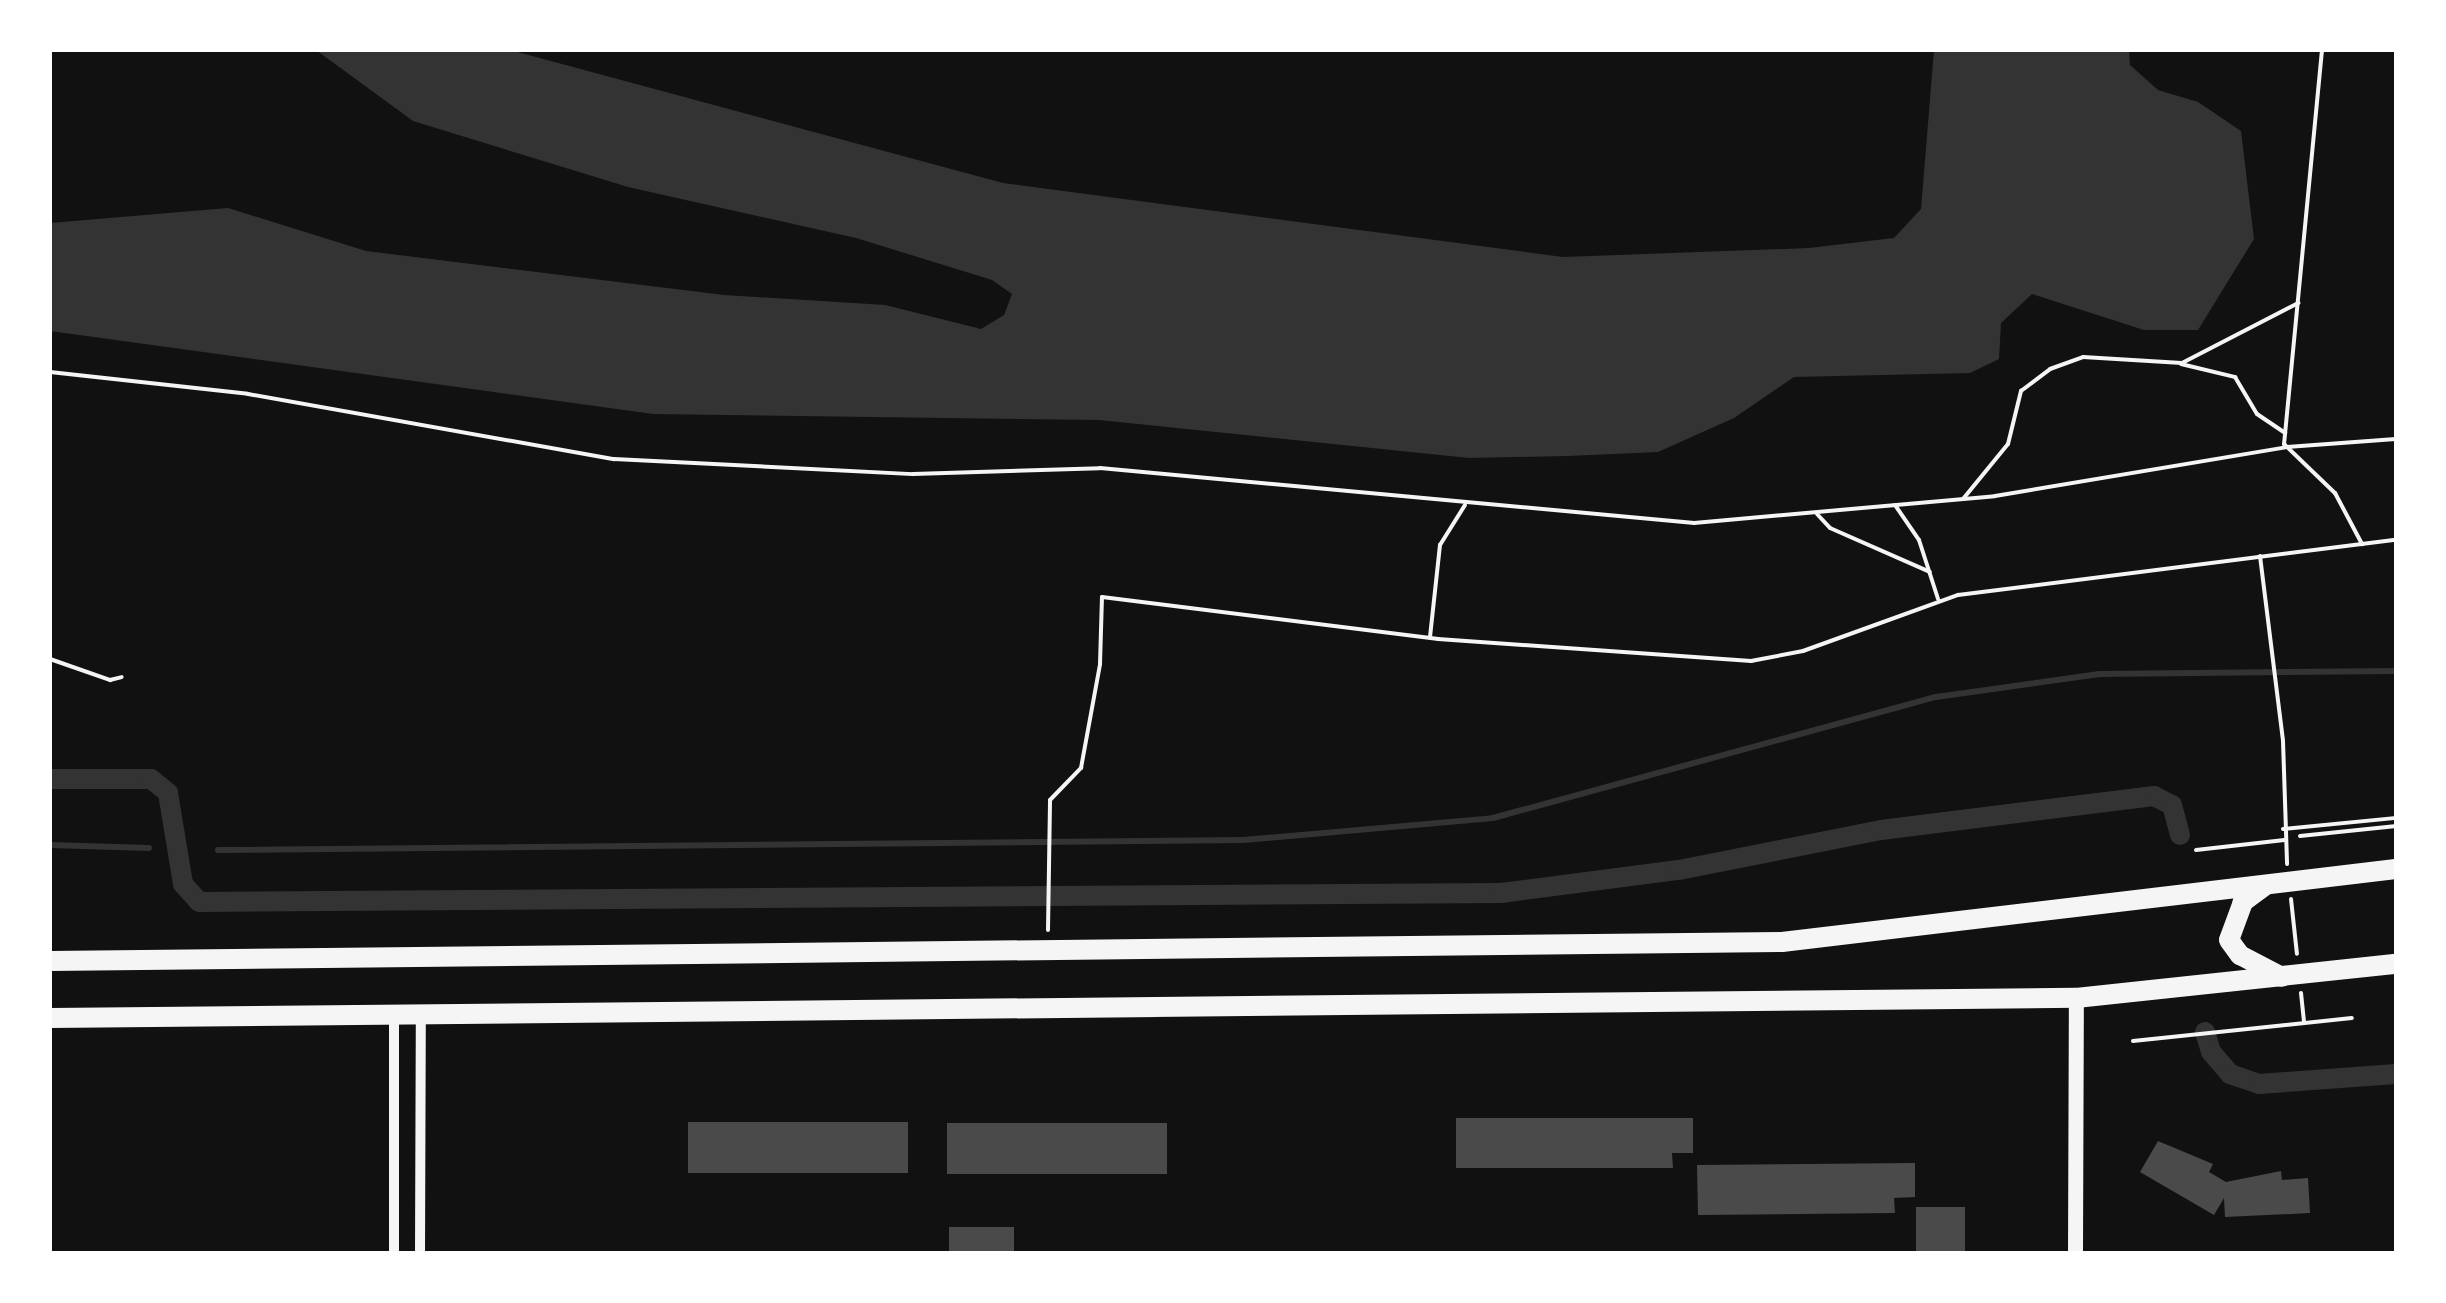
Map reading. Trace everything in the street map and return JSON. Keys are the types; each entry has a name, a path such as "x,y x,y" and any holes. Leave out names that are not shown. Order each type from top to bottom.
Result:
{"highway":[{"path":"50,961 1782,942 2396,870"},
{"path":"2267,884 2243,902 2229,940 2240,955 2294,978"},
{"path":"50,1018 420,1011 2076,998 2294,978 2396,964"}],"street":[{"path":"2075,1253 2076,998"},
{"path":"420,1011 420,1253"},
{"path":"394,1013 394,1253"}],"path":[{"path":"2322,50 2285,432 2287,446 2334,493 2362,544"},
{"path":"2176,363 2206,354 2298,303"},
{"path":"1963,499 2008,444 2014,408 2032,380 2083,356 2176,363 2235,377 2257,414 2285,432"},
{"path":"50,372 248,394 614,459 913,474 1100,468 1465,505 1694,523 1963,499 2287,446 2396,439"},
{"path":"1430,637 1440,545 1465,505"},
{"path":"1896,505 1911,523 1938,600"},
{"path":"1817,514 1830,528 1930,572"},
{"path":"1048,915 1050,800 1081,768 1100,664 1102,596 1430,637 1770,660 1938,600 2396,540"},
{"path":"2260,556 2277,696 2288,876"},
{"path":"50,660 110,680 122,676"},
{"path":"2283,829 2396,818"},
{"path":"2300,836 2396,826"},
{"path":"2196,850 2284,840"},
{"path":"2290,895 2294,978 2304,1023"},
{"path":"2133,1041 2352,1018"}],"shaded area":[{"path":"316,50 510,50 1003,183 1563,257 1809,248 1894,238 1921,209 1934,50 2129,50 2130,65 2158,90 2198,102 2241,131 2254,239 2198,330 2144,330 2032,294 2001,323 1999,359 1970,373 1794,377 1734,418 1658,452 1567,456 1469,458 1099,420 653,414 50,331 50,223 228,208 366,251 724,295 885,305 981,329 1004,315 1012,294 992,280 856,238 628,187 413,121"}],"building":[{"path":"1456,1118 1693,1118 1693,1153 1672,1153 1673,1168 1456,1168"},
{"path":"688,1122 908,1122 908,1173 688,1173"},
{"path":"947,1123 1167,1123 1167,1174 947,1174"},
{"path":"2158,1141 2213,1164 2209,1172 2226,1182 2281,1171 2282,1180 2308,1178 2310,1213 2225,1217 2224,1198 2214,1215 2140,1172"},
{"path":"1915,1163 1915,1197 1894,1198 1895,1213 1698,1215 1697,1165"},
{"path":"1916,1207 1965,1207 1965,1253 1916,1253"},
{"path":"949,1227 1014,1227 1014,1253 949,1253"}],"waterway":[{"path":"218,850 1243,840 1493,818 1936,697 2099,674 2396,671"},
{"path":"50,779 151,779 168,793 183,884 199,902 1501,893 1679,870 1881,830 2154,796 2172,805 2180,835"},
{"path":"50,845 149,848"},
{"path":"2205,1032 2211,1052 2230,1074 2259,1084 2396,1074"}]}
